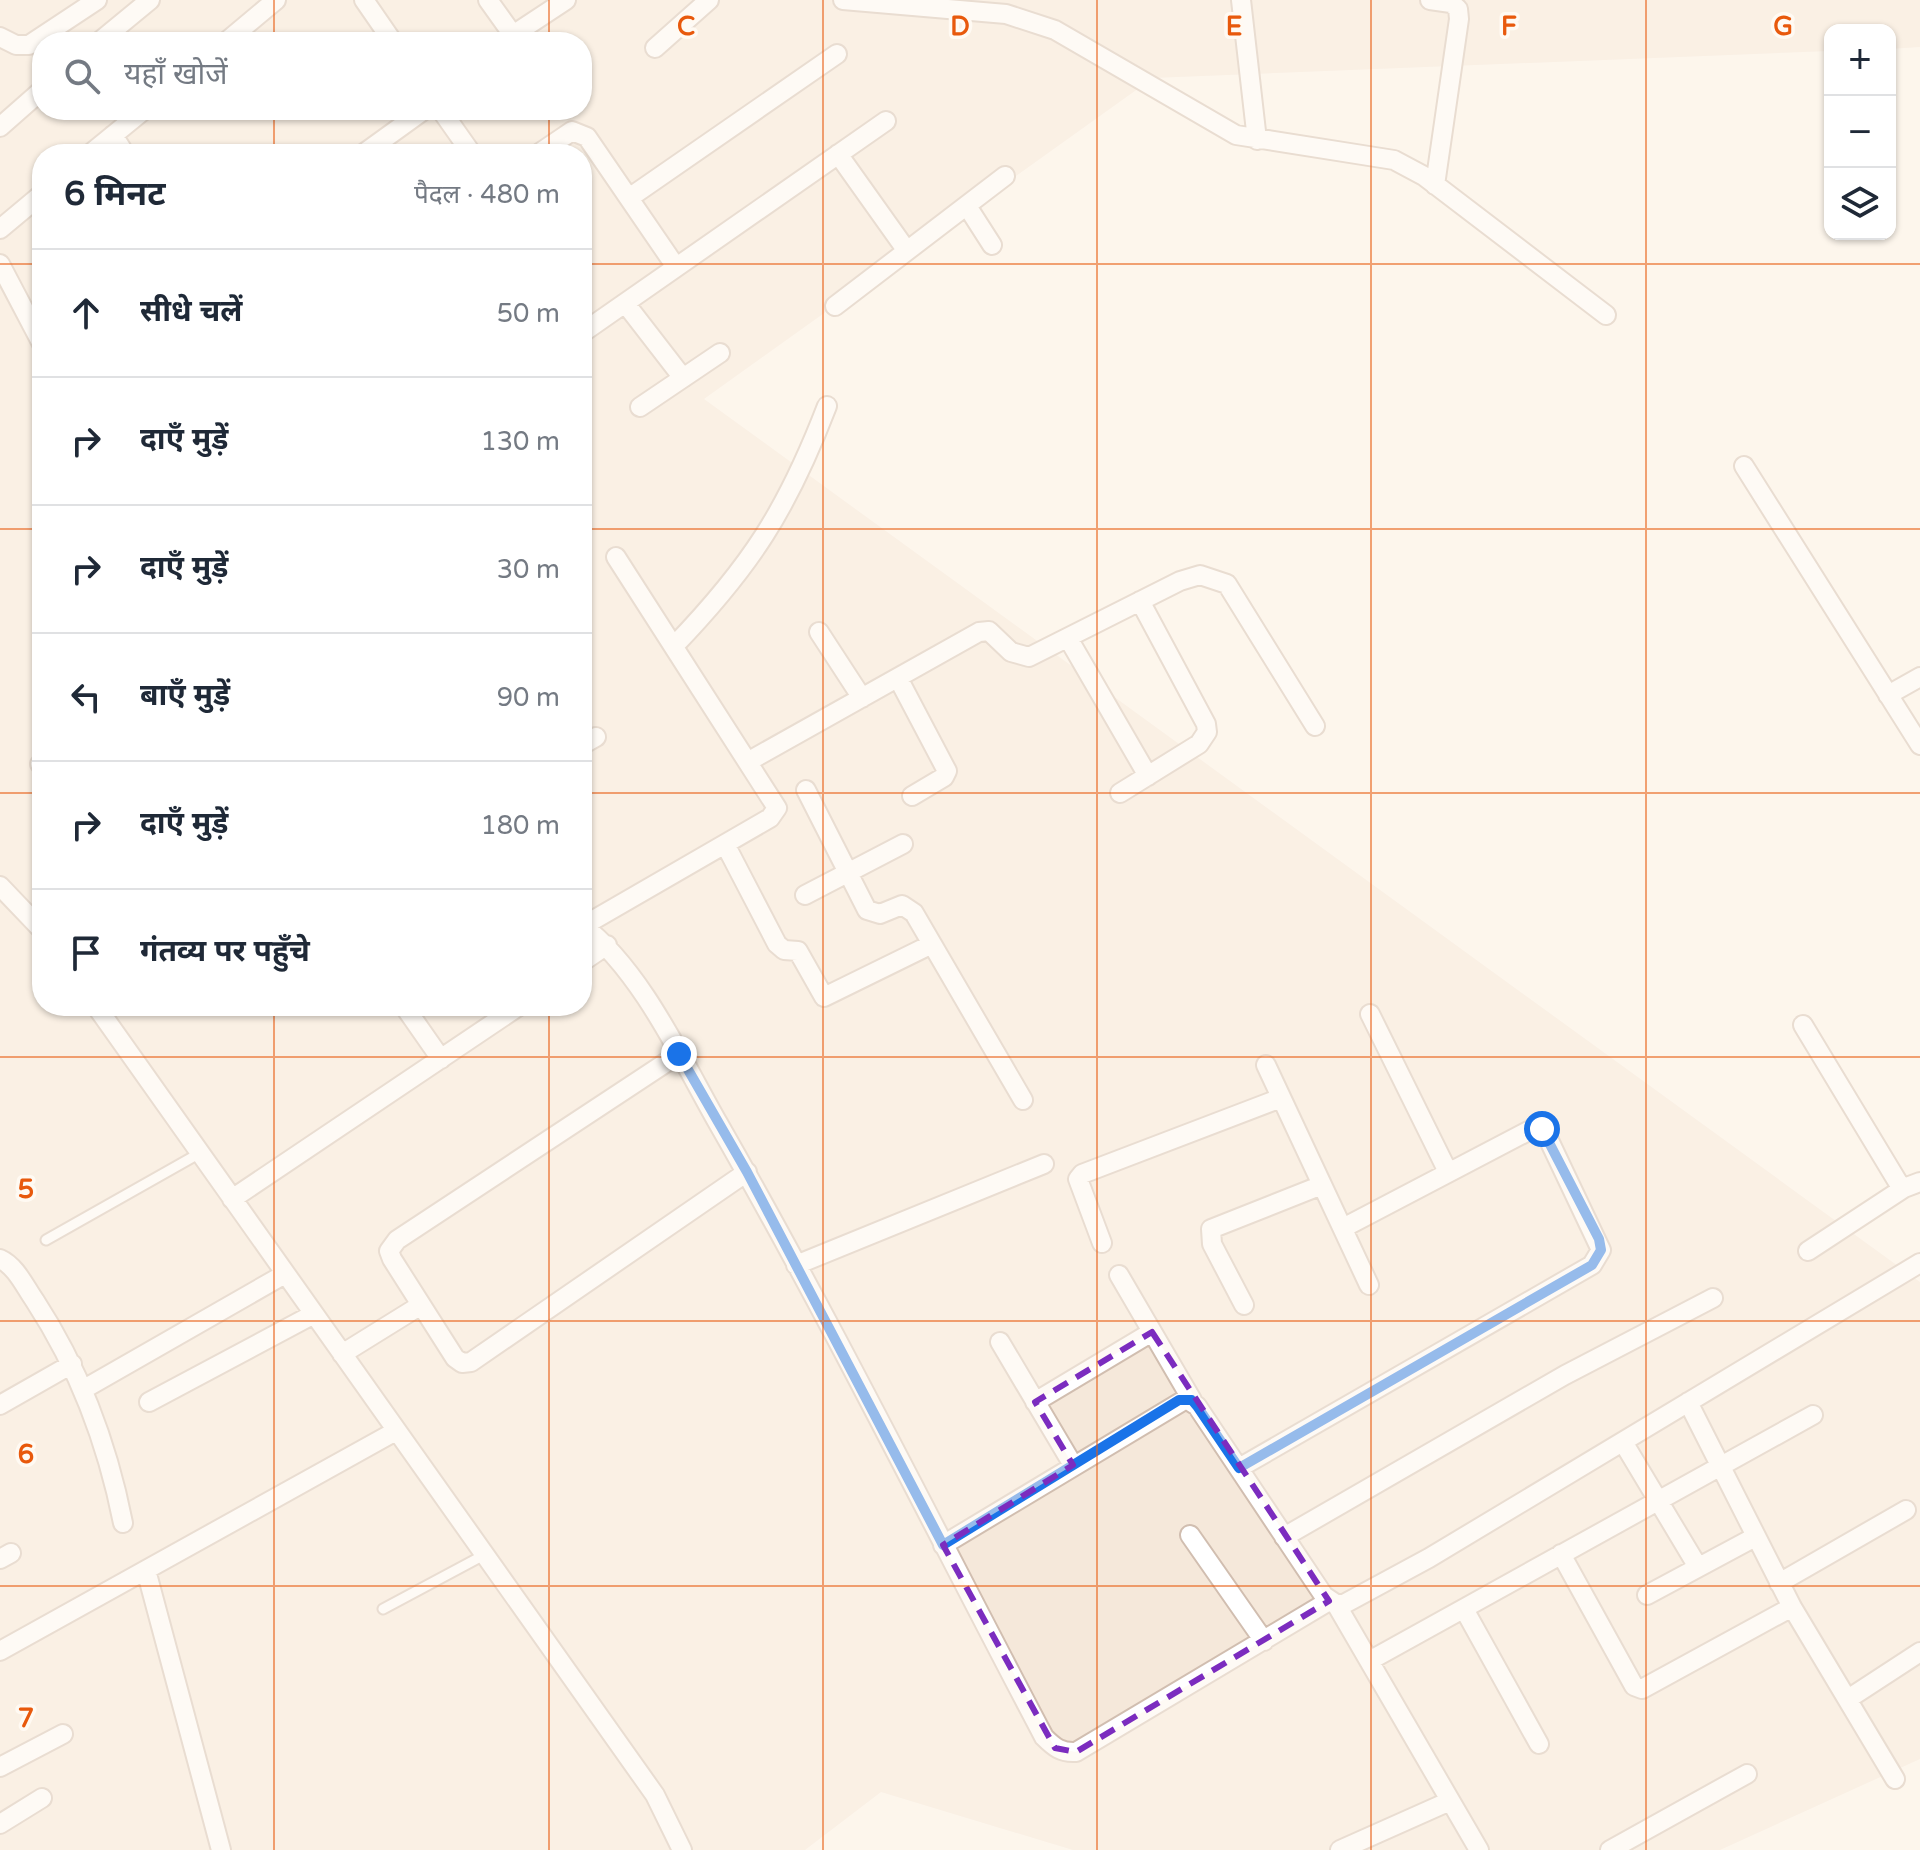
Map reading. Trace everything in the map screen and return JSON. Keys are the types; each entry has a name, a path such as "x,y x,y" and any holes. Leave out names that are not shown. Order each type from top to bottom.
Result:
{"street":[{"path":"49,32 97,0"},
{"path":"111,32 150,0"},
{"path":"238,32 276,0"},
{"path":"364,0 386,32"},
{"path":"488,0 511,32"},
{"path":"525,32 566,0"},
{"path":"655,48 709,0"},
{"path":"843,0 951,5 1006,14 1055,30 1217,127 1257,140 1394,160 1435,185 1606,315"},
{"path":"1241,0 1257,140"},
{"path":"1430,0 1451,3 1458,9 1459,19 1435,185"},
{"path":"0,37 16,45 32,43"},
{"path":"629,198 837,54"},
{"path":"0,127 32,99"},
{"path":"102,144 132,120"},
{"path":"377,144 410,120"},
{"path":"448,120 465,144"},
{"path":"592,326 886,121"},
{"path":"553,144 572,131 580,132 592,144"},
{"path":"113,135 119,144"},
{"path":"592,144 676,267"},
{"path":"838,154 907,251"},
{"path":"835,306 1005,176"},
{"path":"0,229 32,202"},
{"path":"967,206 992,245"},
{"path":"0,264 32,325"},
{"path":"625,303 683,378"},
{"path":"640,407 720,353"},
{"path":"674,646 724,594 767,536 801,473 827,406"},
{"path":"1744,466 1920,745"},
{"path":"592,920 775,814 776,802 616,557"},
{"path":"749,761 979,632 998,637 1011,652 1029,657 1180,581 1200,575 1227,584 1315,726"},
{"path":"1120,793 1199,744 1207,732 1206,724 1140,601"},
{"path":"819,632 862,698"},
{"path":"1068,638 1148,776"},
{"path":"1888,695 1920,677"},
{"path":"898,678 947,771 944,777 912,796"},
{"path":"806,790 867,910 880,914 902,905 909,907 1023,1100"},
{"path":"725,844 777,944 784,950 798,951 824,997 932,944"},
{"path":"805,895 903,844"},
{"path":"2,893 32,921"},
{"path":"592,932 607,945 679,1054 747,1172 1044,1737 1066,1753 1089,1746 1333,1603 1351,1602 1429,1558 1920,1263"},
{"path":"592,955 607,945"},
{"path":"1370,1014 1448,1172"},
{"path":"103,1016 655,1795 682,1850"},
{"path":"411,1016 441,1059"},
{"path":"232,1199 504,1016"},
{"path":"1803,1025 1912,1185 1808,1251"},
{"path":"679,1054 391,1244 392,1259 455,1358 462,1363 471,1362 747,1172"},
{"path":"1266,1065 1369,1285"},
{"path":"1102,1243 1080,1189 1078,1179 1082,1174 1281,1098"},
{"path":"1239,1468 1579,1273 1599,1257 1599,1239 1542,1129 1525,1131 1343,1228"},
{"path":"796,1265 1044,1164"},
{"path":"1244,1305 1212,1244 1211,1229 1322,1185"},
{"path":"0,1259 18,1275 84,1389 101,1433 123,1523"},
{"path":"84,1389 285,1274"},
{"path":"1119,1275 1192,1400 1284,1537 1333,1603 1479,1850"},
{"path":"1284,1537 1565,1375 1713,1298"},
{"path":"342,1354 421,1305"},
{"path":"149,1402 314,1314"},
{"path":"1035,1402 1152,1332"},
{"path":"1000,1342 1073,1465"},
{"path":"0,1405 72,1364"},
{"path":"943,1545 1179,1400 1192,1400"},
{"path":"1688,1402 1792,1607 1895,1779"},
{"path":"1369,1661 1813,1415"},
{"path":"0,1650 396,1431"},
{"path":"1623,1442 1698,1567"},
{"path":"1779,1583 1906,1510"},
{"path":"1190,1535 1264,1641"},
{"path":"1647,1595 1755,1537"},
{"path":"1561,1554 1634,1686 1642,1689 1792,1607"},
{"path":"146,1570 221,1850"},
{"path":"1464,1609 1539,1744"},
{"path":"1848,1699 1920,1652"},
{"path":"0,1745 5,1764 63,1734"},
{"path":"1610,1850 1747,1774"},
{"path":"0,1824 42,1798"},
{"path":"1340,1850 1450,1801"}],"lane":[{"path":"46,1240 200,1153"},
{"path":"383,1609 484,1555"}],"highlighted area":[{"path":"1152,1332 1329,1601 1076,1752 1055,1748 943,1545 1073,1465 1035,1402"}],"shaded area":[{"path":"0,0 1920,0 1920,47 1896,49 1896,24 1824,24 1824,51 1153,78 704,399 1920,1282 1920,1759 1720,1850 1073,1850 881,1792 805,1850 0,1850"}],"route":[{"path":"679,1054 747,1172 943,1545 1179,1400 1192,1400 1239,1468 1592,1265 1601,1250 1599,1239 1542,1129"}]}
